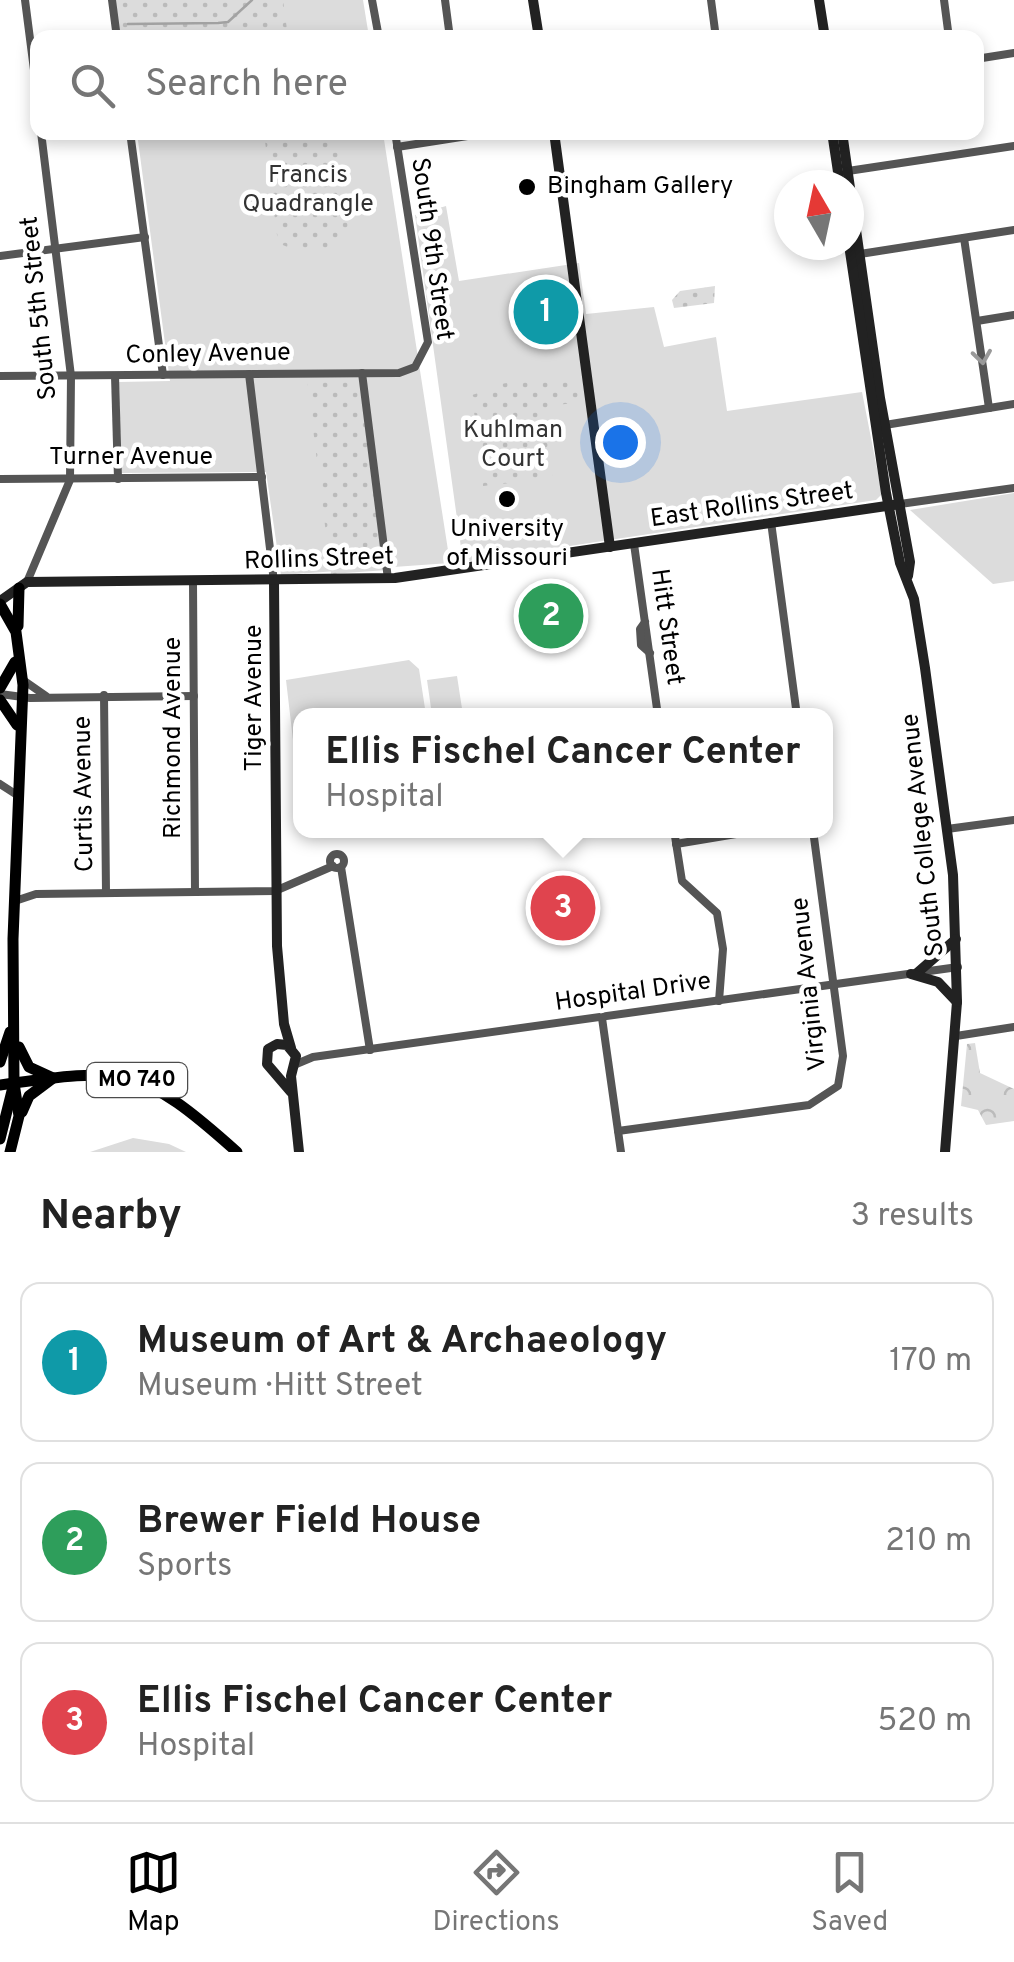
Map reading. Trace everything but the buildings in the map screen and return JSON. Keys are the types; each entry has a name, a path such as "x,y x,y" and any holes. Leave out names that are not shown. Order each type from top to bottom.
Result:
{"main road":[{"path":"19,729 0,694 25,649 16,616 23,585"},
{"path":"0,603 16,632 20,695 14,939 14,1083 20,1102 12,1123 10,1152"},
{"path":"0,613 23,680 20,695"},
{"path":"0,958 14,974"},
{"path":"0,1062 14,1024"},
{"path":"0,1140 29,1096 53,1078 24,1062 14,1024"},
{"name":"MO 740","path":"0,1085 110,1074 151,1086 182,1103 237,1152"},
{"path":"0,1110 12,1123"}],"street":[{"path":"25,0 30,39"},
{"path":"112,0 116,30"},
{"path":"372,0 378,30"},
{"path":"444,0 449,30"},
{"path":"533,0 537,30"},
{"path":"711,0 715,30"},
{"path":"819,0 823,30"},
{"path":"944,0 947,30"},
{"path":"984,59 1014,54"},
{"name":"South 5th Street","path":"23,585 70,480 70,376 42,140"},
{"path":"131,140 163,375"},
{"name":"South 9th Street","path":"396,140 428,342 423,360 416,368"},
{"path":"397,147 442,140"},
{"path":"555,140 610,548"},
{"path":"833,140 838,170"},
{"name":"South College Avenue","path":"843,140 848,170"},
{"path":"855,170 1014,146"},
{"path":"864,253 1014,230"},
{"path":"0,256 144,237"},
{"path":"964,238 989,408"},
{"name":"South College Avenue","path":"852,260 908,576 947,830 958,967 945,1152"},
{"name":"South College Avenue","path":"861,260 894,505"},
{"path":"977,321 1014,315"},
{"name":"Conley Avenue","path":"0,376 362,373 416,368"},
{"path":"362,373 388,579"},
{"name":"Tiger Avenue","path":"249,374 274,582 275,891 284,1024 293,1050"},
{"path":"116,376 118,479"},
{"path":"885,425 1014,404"},
{"name":"Turner Avenue","path":"0,479 262,477"},
{"path":"894,505 1014,488"},
{"name":"East Rollins Street","path":"610,548 894,505"},
{"path":"771,522 796,708"},
{"name":"Hitt Street","path":"634,544 657,708"},
{"name":"Rollins Street","path":"23,585 388,579 610,548"},
{"name":"Richmond Avenue","path":"193,583 194,892"},
{"path":"0,590 23,585"},
{"path":"0,603 23,585"},
{"path":"23,680 46,696"},
{"path":"0,694 194,696"},
{"name":"Curtis Avenue","path":"104,695 106,892"},
{"path":"0,783 18,775"},
{"path":"0,783 17,795"},
{"path":"947,830 1014,820"},
{"path":"675,838 682,881 717,912 722,949 719,1001"},
{"path":"676,844 712,838"},
{"name":"Virginia Avenue","path":"618,1131 822,1100 838,1086 844,1066 814,838"},
{"path":"15,902 36,894 275,891 337,866 370,1050"},
{"path":"15,876 36,894"},
{"path":"914,974 956,938"},
{"path":"1,948 14,939"},
{"name":"Hospital Drive","path":"293,1067 313,1057 958,967"},
{"path":"914,974 938,982 957,1002"},
{"path":"602,1018 621,1152"},
{"name":"Tiger Avenue","path":"277,1044 284,1024"},
{"path":"956,1036 1014,1027"},
{"path":"292,1092 265,1060 277,1044 293,1050 292,1092 299,1152"},
{"name":"Hospital Drive","path":"293,1050 313,1057"},
{"path":"278,1073 293,1067"}],"green space":[{"path":"112,0 283,0 287,30 182,30 116,30"},
{"path":"120,0 363,0 368,30 124,30"},
{"path":"138,140 384,140 450,563 281,575 266,472 121,473 119,382 170,381"},
{"name":"Francis Quadrangle","path":"265,140 338,140 348,226 338,246 302,253 278,243"},
{"path":"446,206 459,281 579,263 586,314 654,307 664,347 716,337 727,411 862,392 882,494 876,500 463,562 415,215"},
{"path":"715,286 714,303 674,308 672,300 680,291"},
{"name":"Kuhlman Court","path":"551,376 559,382 579,379 580,392 574,403 548,406 543,412 553,478 483,486 472,395 488,390 488,386"},
{"path":"358,379 387,570 331,574 307,380"},
{"path":"1014,493 1014,581 993,584 910,510"},
{"path":"409,660 419,669 425,708 293,708 293,740 286,680"},
{"path":"457,676 462,708 431,708 427,680"},
{"path":"975,1043 980,1073 1014,1089 1014,1121 986,1125 978,1110 961,1106 967,1044"},
{"path":"133,1138 169,1144 186,1152 90,1152"}],"waterway":[{"path":"128,24 228,22 252,0"}],"place":[{"name":"Bingham Gallery","path":"527,187"},
{"name":"Museum of Art & Archaeology","path":"546,312"},
{"name":"University of Missouri","path":"507,499"},
{"name":"Brewer Field House","path":"551,616"},
{"name":"Ellis Fischel Cancer Center","path":"563,908"}]}
